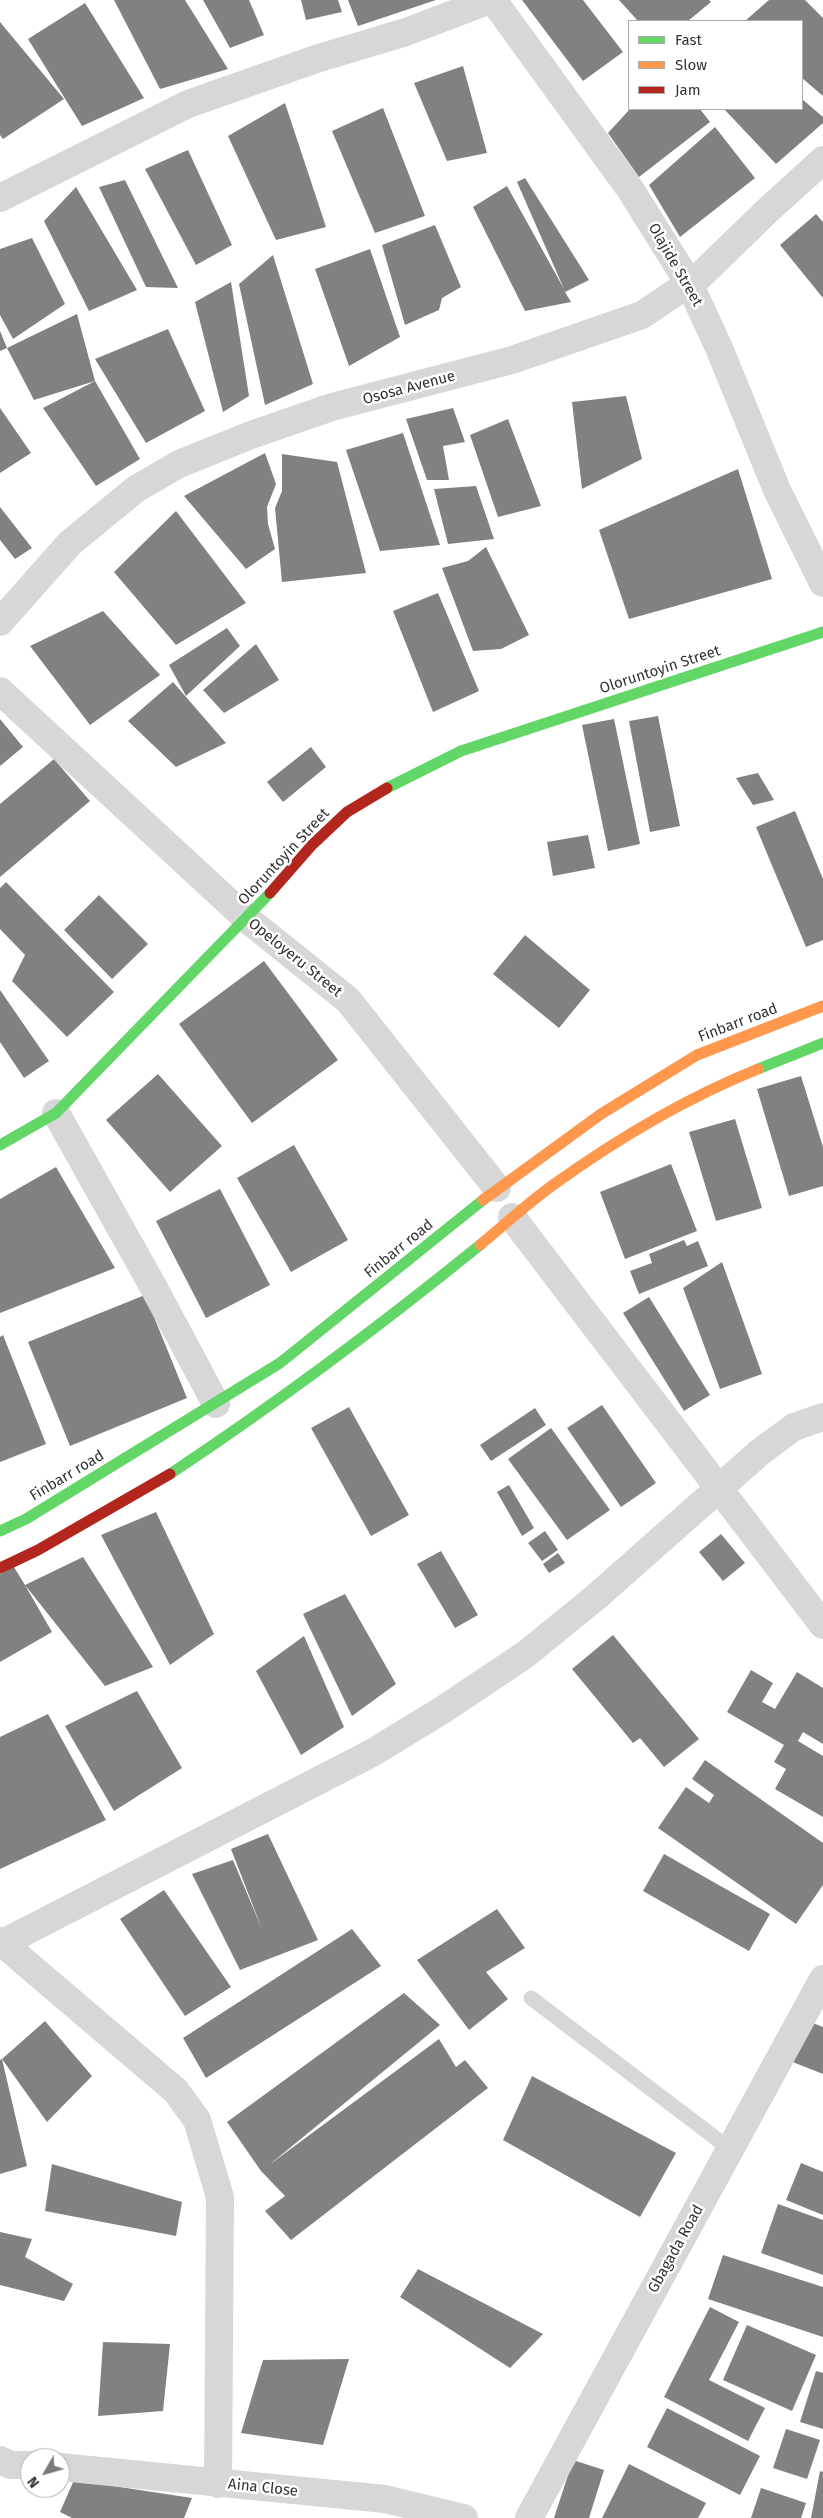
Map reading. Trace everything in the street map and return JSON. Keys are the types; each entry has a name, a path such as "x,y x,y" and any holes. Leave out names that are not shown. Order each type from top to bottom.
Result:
{"main road":[{"name":"Oloruntoyin Street","path":"0,1145 56,1113 247,919 312,844 347,812 401,779 461,751 823,632"},
{"name":"Finbarr road","path":"0,1531 26,1518 216,1404 280,1363 497,1188 602,1114 699,1059 823,1006"},
{"path":"0,1568 38,1550 170,1474 238,1429 435,1282 553,1185 614,1144 709,1084 823,1043"}],"street":[{"path":"0,198 188,104 316,59 406,32 491,0"},
{"name":"Olajide Street","path":"491,0 630,190 690,285 719,348 777,490 823,583"},
{"name":"Ososa Avenue","path":"0,622 70,542 136,488 179,464 251,435 332,407 512,360 642,316 690,285 823,160"},
{"name":"Opeloyeru Street","path":"0,691 247,919 348,1000 497,1188"},
{"path":"56,1113 154,1288 216,1404"},
{"path":"512,1217 823,1625"},
{"path":"218,2484 220,2197 197,2120 176,2091 1,1942 372,1753 444,1709 526,1654 596,1597 760,1452 794,1427 823,1417"},
{"name":"Gbagada Road","path":"529,2518 730,2149 815,2010 823,1979"},
{"name":"Aina Close","path":"70,2468 385,2499 464,2518"}],"lane":[{"path":"531,1998 730,2149"}],"building":[{"path":"114,0 185,0 228,69 160,89"},
{"path":"203,0 249,0 264,35 230,48"},
{"path":"301,0 338,0 342,12 306,20"},
{"path":"348,0 436,0 358,26"},
{"path":"522,0 583,0 623,52 583,81"},
{"path":"619,0 709,0 711,2 689,20 637,20"},
{"path":"769,0 805,0 823,18 823,96 803,79 803,20 746,20"},
{"path":"85,3 144,98 82,126 28,39"},
{"path":"0,22 64,99 3,139 0,135"},
{"path":"463,66 487,153 447,161 414,83"},
{"path":"803,100 823,117 823,123 776,164 725,110 803,110"},
{"path":"285,103 326,227 276,240 228,136"},
{"path":"383,108 425,216 375,233 332,131"},
{"path":"629,110 701,110 710,122 639,177 608,133"},
{"path":"715,127 755,178 680,237 649,185"},
{"path":"188,150 232,245 196,265 145,169"},
{"path":"525,178 589,280 565,292 571,302 525,311 473,207 507,186 564,289 517,182"},
{"path":"125,180 178,288 146,287 99,187"},
{"path":"76,187 137,290 89,311 44,221"},
{"path":"816,214 823,222 823,298 780,245"},
{"path":"435,225 461,287 442,298 439,310 405,325 382,245"},
{"path":"32,238 65,304 13,339 0,315 0,249"},
{"path":"370,249 400,337 349,366 315,269"},
{"path":"273,255 313,384 265,405 239,284"},
{"path":"231,282 249,396 223,412 195,302"},
{"path":"77,314 95,381 34,400 7,348"},
{"path":"168,329 205,411 146,443 95,359"},
{"path":"0,331 7,348 0,351"},
{"path":"95,381 140,459 96,486 43,408"},
{"path":"626,396 642,459 582,489 572,402"},
{"path":"0,408 31,453 0,473"},
{"path":"453,408 465,442 443,446 449,480 427,480 406,419"},
{"path":"508,419 541,506 498,517 470,435"},
{"path":"403,433 440,545 380,551 346,450"},
{"path":"265,453 276,484 267,507 268,524 275,549 246,569 184,496"},
{"path":"282,454 337,462 366,573 282,582 275,508 282,491"},
{"path":"738,469 772,579 629,619 599,530"},
{"path":"476,486 494,539 448,544 434,489"},
{"path":"0,507 32,548 15,559 0,540"},
{"path":"176,511 246,603 176,645 114,572"},
{"path":"486,547 529,635 501,649 473,651 442,568 468,561"},
{"path":"438,593 479,691 433,712 393,611"},
{"path":"103,611 160,675 90,725 30,646"},
{"path":"227,628 240,646 186,696 169,665"},
{"path":"256,644 279,680 224,713 203,690"},
{"path":"173,682 226,743 176,767 128,721"},
{"path":"658,716 680,826 650,832 629,721"},
{"path":"0,719 23,747 0,766"},
{"path":"614,719 640,844 608,851 582,725"},
{"path":"311,747 326,767 283,802 267,782"},
{"path":"54,759 90,801 0,877 0,804"},
{"path":"758,773 774,800 753,805 736,778"},
{"path":"795,811 823,879 823,940 806,947 756,827"},
{"path":"588,835 595,868 553,876 547,842"},
{"path":"6,882 114,992 67,1037 12,981 25,955 0,929 0,888"},
{"path":"99,895 148,944 112,979 64,930"},
{"path":"525,935 590,990 559,1028 493,974"},
{"path":"264,961 338,1060 252,1123 179,1024"},
{"path":"0,990 49,1061 24,1078 0,1042"},
{"path":"158,1074 222,1146 170,1192 106,1120"},
{"path":"801,1076 823,1147 823,1186 789,1196 757,1089"},
{"path":"735,1119 762,1208 716,1221 689,1132"},
{"path":"294,1145 348,1240 291,1272 237,1178"},
{"path":"671,1164 697,1231 625,1259 600,1192"},
{"path":"56,1167 115,1268 0,1313 0,1199"},
{"path":"220,1189 270,1285 206,1318 156,1221"},
{"path":"684,1240 687,1246 698,1241 708,1266 639,1294 630,1271 652,1263 649,1254"},
{"path":"722,1262 762,1374 720,1389 683,1288"},
{"path":"145,1295 187,1398 70,1446 28,1342"},
{"path":"649,1297 710,1395 684,1411 623,1313"},
{"path":"3,1335 46,1444 0,1462 0,1337"},
{"path":"602,1405 656,1483 621,1507 567,1428"},
{"path":"349,1407 409,1515 371,1536 311,1428"},
{"path":"535,1408 546,1425 491,1461 480,1445"},
{"path":"551,1428 610,1510 567,1540 508,1459"},
{"path":"509,1485 534,1528 522,1536 497,1492"},
{"path":"156,1512 214,1634 170,1665 101,1535"},
{"path":"545,1531 558,1550 542,1561 528,1543"},
{"path":"721,1534 745,1563 723,1581 699,1552"},
{"path":"441,1551 478,1615 455,1628 417,1564"},
{"path":"558,1553 565,1563 549,1573 543,1564"},
{"path":"83,1557 153,1667 105,1686 25,1585"},
{"path":"14,1567 52,1632 0,1662 0,1574"},
{"path":"345,1594 396,1684 352,1716 303,1614"},
{"path":"613,1635 699,1739 664,1767 640,1738 633,1743 572,1669"},
{"path":"304,1636 344,1727 301,1755 256,1671"},
{"path":"751,1670 773,1683 762,1702 775,1709 797,1672 823,1688 823,1744 803,1732 798,1741 823,1756 823,1817 775,1789 786,1769 774,1762 784,1745 727,1712"},
{"path":"137,1691 182,1768 114,1811 65,1726"},
{"path":"48,1714 106,1820 0,1869 0,1737"},
{"path":"705,1760 823,1843 823,1885 796,1924 658,1828 686,1787 709,1803 714,1795 692,1779"},
{"path":"268,1834 318,1940 240,1970 192,1874 233,1860 262,1929 231,1849"},
{"path":"664,1854 770,1914 749,1951 643,1891"},
{"path":"164,1890 231,1987 185,2016 120,1919"},
{"path":"497,1909 525,1948 486,1972 508,1999 469,2030 417,1960"},
{"path":"352,1929 381,1966 206,2078 183,2038"},
{"path":"404,1993 440,2025 269,2165 439,2039 456,2067 465,2060 488,2088 291,2240 265,2211 285,2196 261,2171 227,2122"},
{"path":"805,2020 823,2027 823,2074 790,2061"},
{"path":"45,2021 92,2076 47,2122 2,2059"},
{"path":"2,2059 27,2166 0,2174 0,2060"},
{"path":"532,2076 676,2153 640,2217 503,2140"},
{"path":"801,2163 823,2172 823,2215 786,2200"},
{"path":"52,2164 182,2202 176,2236 45,2211"},
{"path":"778,2204 823,2220 823,2275 761,2253"},
{"path":"0,2232 32,2239 25,2257 73,2284 64,2301 0,2285"},
{"path":"723,2255 823,2287 823,2337 708,2299"},
{"path":"418,2269 543,2334 510,2368 400,2297"},
{"path":"710,2307 739,2322 709,2380 765,2408 748,2441 664,2397"},
{"path":"747,2325 816,2355 792,2411 723,2380"},
{"path":"103,2342 170,2344 163,2411 98,2416"},
{"path":"349,2359 323,2445 241,2433 263,2360"},
{"path":"816,2371 823,2373 823,2429 800,2422"},
{"path":"667,2408 760,2456 740,2495 647,2447"},
{"path":"786,2429 820,2440 807,2479 773,2468"},
{"path":"573,2460 604,2470 589,2518 554,2518"},
{"path":"629,2464 706,2503 698,2518 602,2518"},
{"path":"820,2471 823,2472 823,2518 811,2518"},
{"path":"74,2480 192,2498 184,2518 72,2518 60,2512 66,2498 70,2498 70,2489"},
{"path":"761,2488 806,2503 801,2518 751,2518"}],"traffic: fast":[{"path":"387,788 461,751 823,632"},
{"path":"0,1145 56,1113 270,893"},
{"path":"758,1069 823,1043"},
{"path":"0,1531 26,1519 280,1363 483,1200"},
{"path":"170,1474 250,1420 328,1363 480,1245"}],"traffic: slow":[{"path":"483,1200 601,1114 697,1055 823,1006"},
{"path":"480,1245 544,1192 627,1136 678,1106 758,1069"}],"traffic: jam":[{"path":"270,893 312,845 347,812 387,788"},
{"path":"0,1568 38,1550 170,1474"}]}
